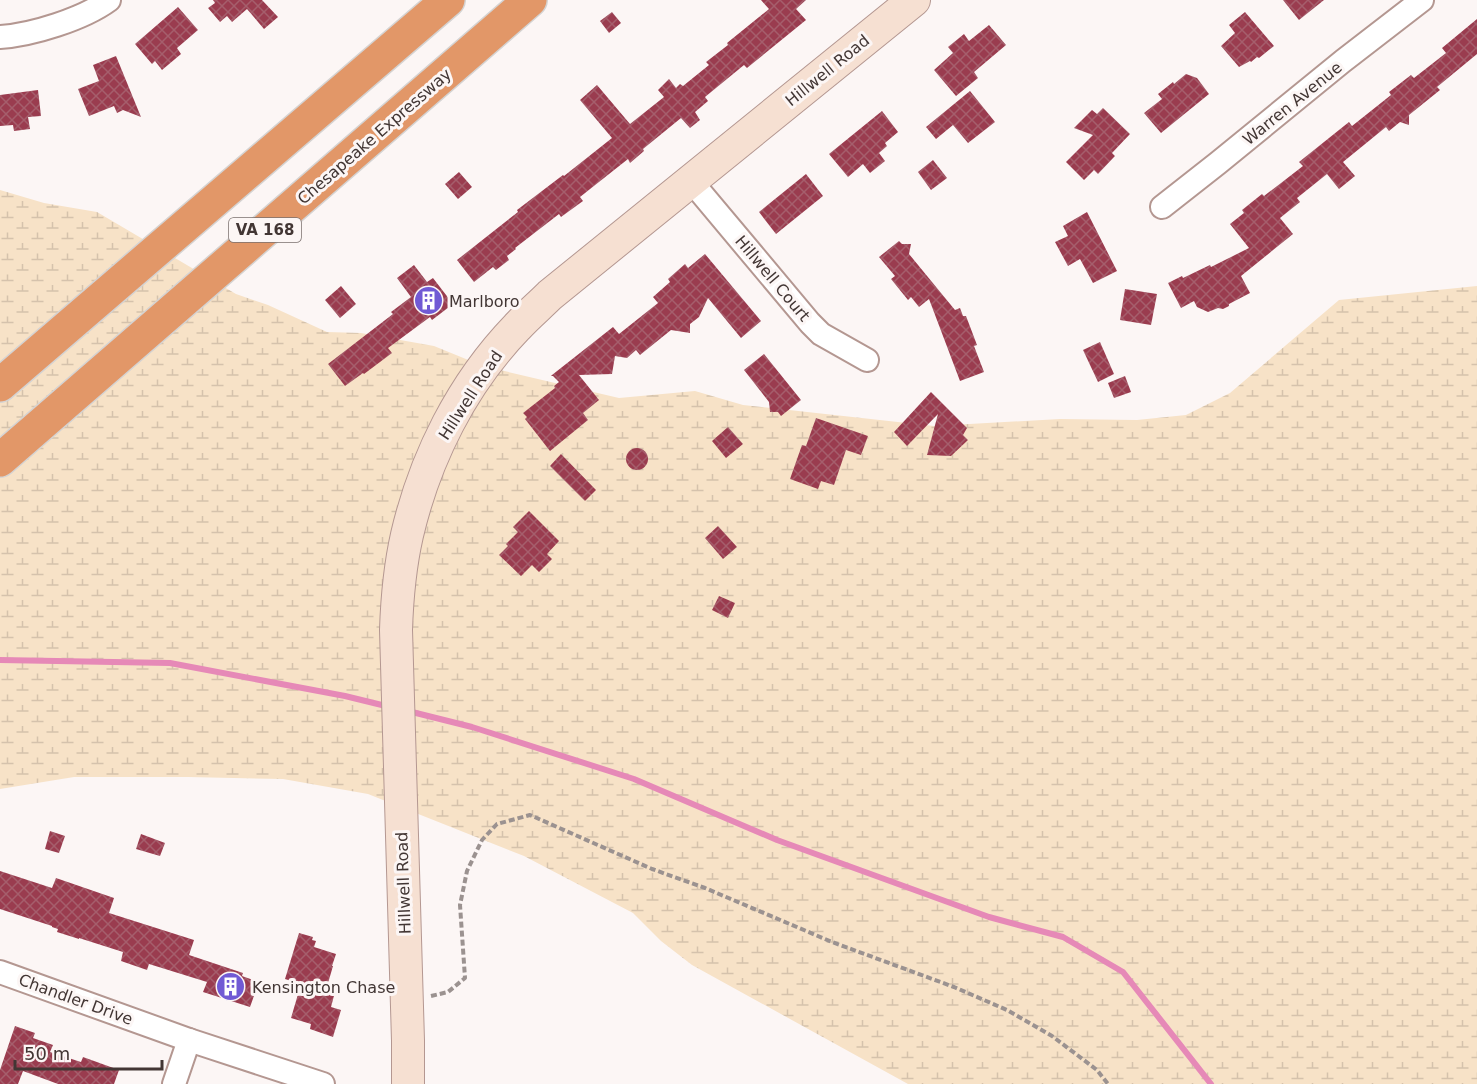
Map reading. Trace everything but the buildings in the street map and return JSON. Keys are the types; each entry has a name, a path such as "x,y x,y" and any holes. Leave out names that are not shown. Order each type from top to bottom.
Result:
{"highway":[{"name":"VA 168","path":"0,385 448,0"},
{"name":"Chesapeake Expressway","path":"0,460 530,0"}],"street":[{"path":"0,37 23,34 62,23 109,0"},
{"name":"Hillwell Road","path":"408,1084 396,630 400,577 407,536 422,484 438,443 483,368 516,327 550,296 914,0"},
{"name":"Warren Avenue","path":"1162,207 1422,0"},
{"name":"Hillwell Court","path":"691,181 810,323 821,334 867,360"},
{"name":"Chandler Drive","path":"0,972 189,1040 323,1084"},
{"path":"174,1084 189,1040"}],"path":[{"path":"407,1002 448,992 465,978 460,905 467,871 482,840 498,824 530,815 652,869 705,888 832,942 954,987 1007,1010 1052,1036 1097,1070 1108,1084"}],"green space":[{"path":"0,190 44,203 97,212 236,294 268,305 327,332 361,333 434,346 483,366 619,398 695,391 743,405 934,426 1060,419 1137,420 1186,415 1230,393 1339,300 1477,286 1477,1084 908,1084 692,965 661,941 633,913 524,856 368,794 283,779 188,777 74,777 0,789"}],"waterway":[{"path":"0,660 170,663 345,696 390,707"},
{"path":"408,711 472,727 634,779 777,840 989,917 1063,937 1123,972 1211,1084"}],"place":[{"name":"Marlboro","path":"428,301"},
{"name":"Kensington Chase","path":"231,987"}]}
